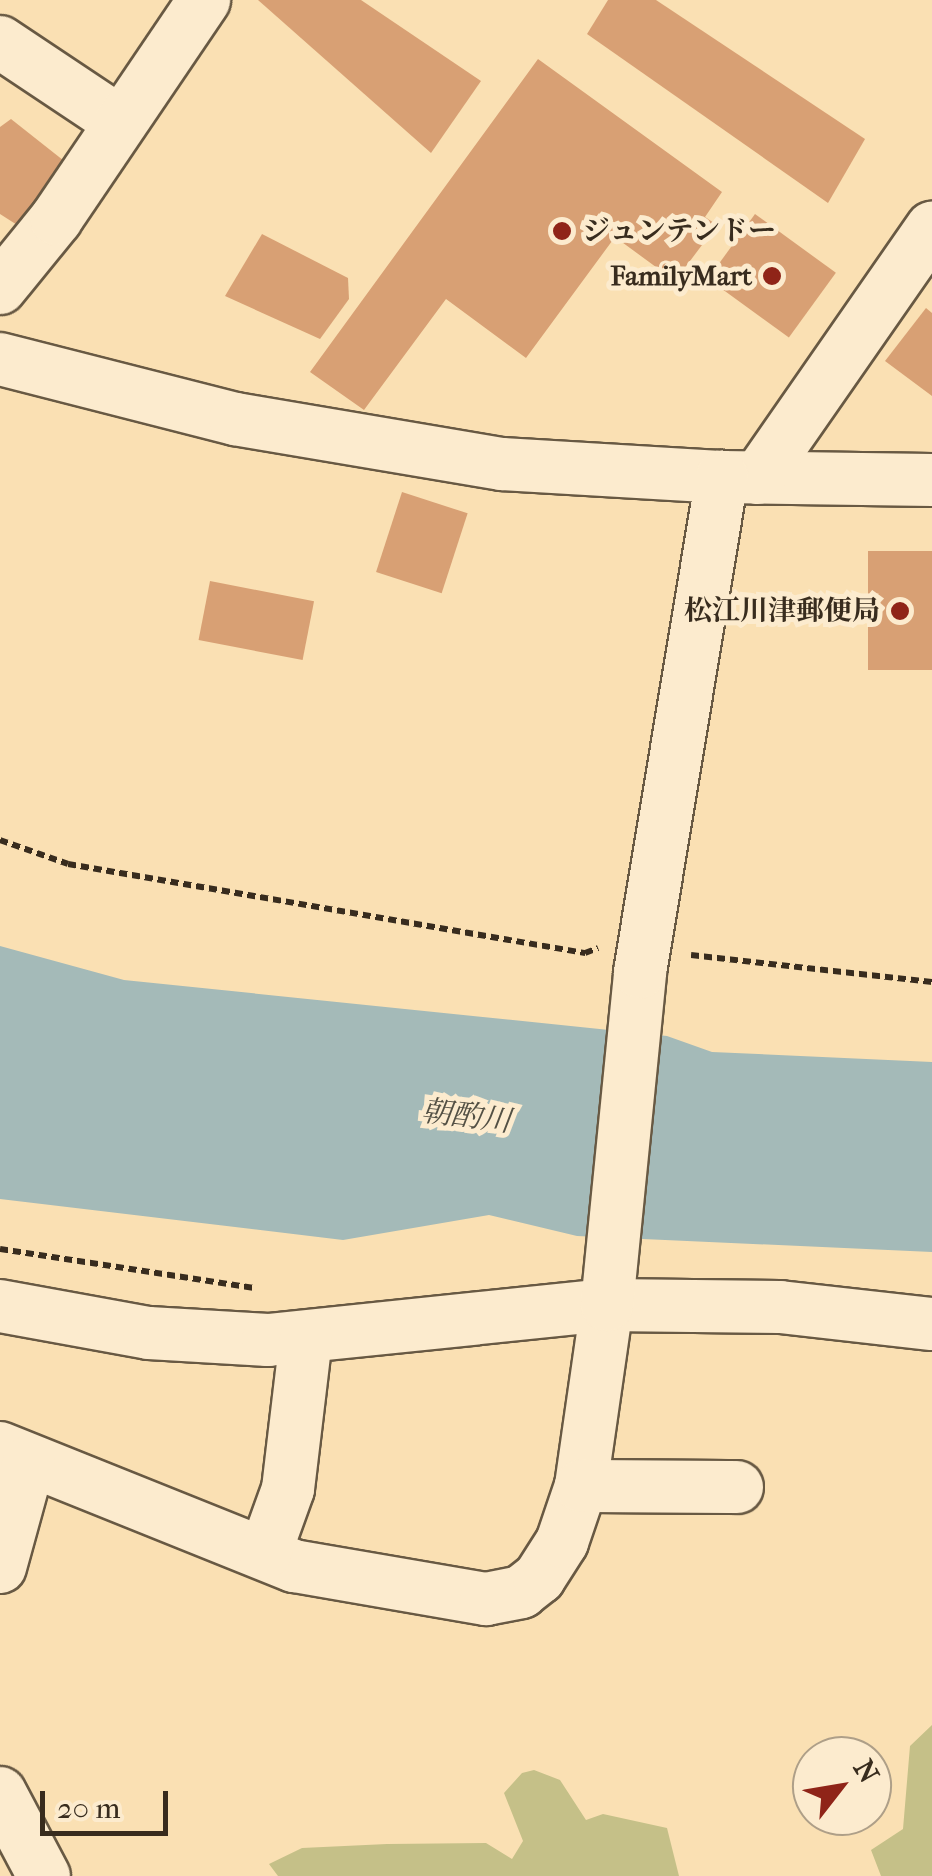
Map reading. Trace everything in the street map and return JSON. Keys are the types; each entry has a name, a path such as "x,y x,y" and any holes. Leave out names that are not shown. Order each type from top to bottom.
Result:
{"street":[{"path":"0,288 56,219 204,0"},
{"path":"0,42 120,122"},
{"path":"0,1567 14,1455 294,1566 503,1598 538,1578 562,1542 581,1486 609,1290 643,951 740,478 932,228"},
{"path":"0,359 358,444 502,464 740,478 932,480"},
{"path":"0,1306 148,1333 306,1337 609,1290 932,1324"},
{"path":"265,1553 288,1489 306,1337"},
{"path":"581,1486 736,1487"},
{"path":"0,1793 44,1876"}],"path":[{"path":"0,840 68,864 585,953 643,951 932,982"},
{"path":"0,1249 264,1289"}],"shaded area":[{"path":"932,1725 932,1876 881,1876 871,1850 903,1829 910,1746"},
{"path":"534,1770 560,1780 586,1820 603,1814 667,1828 679,1876 278,1876 269,1864 302,1848 387,1844 486,1843 512,1859 523,1841 504,1793 522,1773"}],"water":[{"name":"朝酌川","path":"0,946 124,980 667,1036 712,1052 932,1062 932,1252 577,1236 489,1215 343,1240 0,1199"}],"building":[{"path":"258,0 361,0 481,81 431,153"},
{"path":"608,0 656,0 865,139 828,203 587,34"},
{"name":"ジュンテンドー","path":"538,59 722,192 705,217 717,225 675,281 615,237 526,358 446,299 364,410 310,372"},
{"path":"11,119 73,168 25,230 0,214 0,127"},
{"name":"FamilyMart","path":"755,214 836,273 789,337 708,279"},
{"path":"262,234 348,278 349,299 320,339 225,296"},
{"path":"926,308 932,313 932,396 885,361"},
{"path":"402,492 468,513 442,593 376,572"},
{"name":"松江川津郵便局","path":"868,551 932,551 932,670 868,670"},
{"path":"210,581 314,601 303,660 199,640"}],"place":[{"name":"ジュンテンドー","path":"562,231"},
{"name":"FamilyMart","path":"772,276"},
{"name":"松江川津郵便局","path":"900,611"}]}
